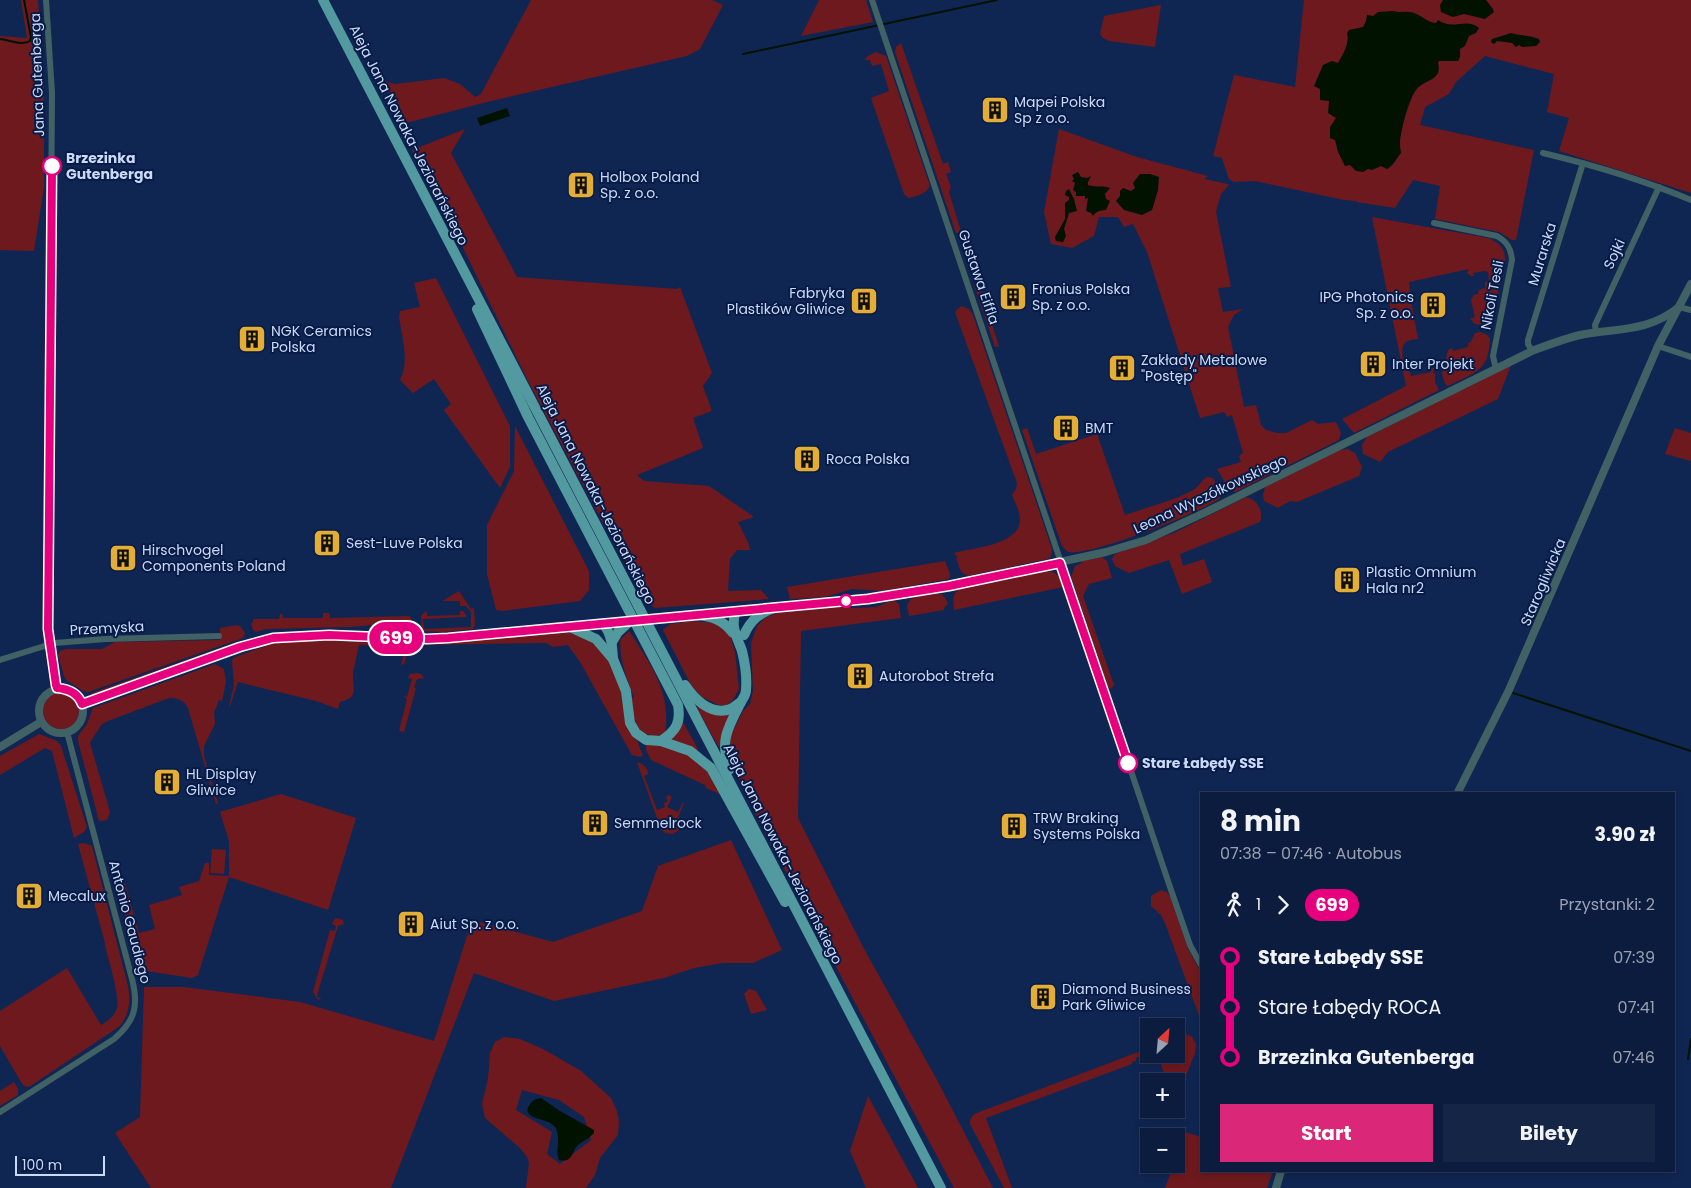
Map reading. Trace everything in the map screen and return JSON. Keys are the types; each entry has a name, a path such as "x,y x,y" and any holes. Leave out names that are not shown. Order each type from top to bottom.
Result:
{"main road":[{"name":"Aleja Jana Nowaka-Jeziorańskiego","path":"323,0 941,1188"},
{"path":"454,252 474,302 528,417 678,705 680,715 676,728 673,733 661,741"},
{"path":"739,635 756,616 776,608"},
{"path":"736,611 733,624 739,635 746,689 729,723 724,744 724,754 738,797"},
{"path":"696,615 718,619 739,635"},
{"path":"612,642 618,632 631,620"},
{"path":"601,644 600,636 603,624 608,628 612,642 613,659"},
{"path":"570,627 591,635 613,659 628,695 629,718 632,728 636,733 646,740 661,741 690,751 711,768 811,949 830,975"},
{"path":"665,658 688,690 698,701 707,707 718,711 728,710 741,702"}],"street":[{"name":"Jana Gutenberga","path":"46,0 52,93 49,644 57,688"},
{"name":"Gustawa Eiffla","path":"872,0 1190,945 1200,963"},
{"path":"1543,153 1659,187 1691,200"},
{"name":"Murarska","path":"1532,351 1528,340 1582,163"},
{"name":"Sojki","path":"1596,332 1595,325 1659,187"},
{"name":"Nikoli Tesli","path":"1434,223 1497,236 1509,246 1512,260 1493,356 1496,369"},
{"name":"Starogliwicka","path":"1458,792 1510,690 1658,346 1657,329 1679,306 1691,284"},
{"name":"Leona Wyczółkowskiego","path":"82,704 240,647 273,638 329,635 427,639 868,599 914,592 1106,552 1146,540 1256,488 1532,351 1564,339 1596,332 1657,329 1679,306"},
{"path":"1679,306 1691,310"},
{"path":"1658,346 1691,357"},
{"name":"Przemyska","path":"0,660 49,644 106,639 219,636"},
{"path":"57,688 66,689 74,693 82,704 83,714 80,723 77,727 67,732 58,733 51,731 41,722 38,711 41,701 48,693 57,688"},
{"path":"0,747 41,722"},
{"name":"Antonio Gaudiego","path":"0,1112 114,1039 127,1026 135,1007 135,990 67,732"},
{"path":"1276,1188 1280,1172"}],"shaded area":[{"path":"21,0 38,0 44,93 44,187 34,251 0,250 0,36 27,38"},
{"path":"531,0 712,0 723,5 700,49 687,56 491,101 406,123 379,71 387,82 396,84 444,78 460,84 475,97 481,94"},
{"path":"819,0 866,0 873,22 801,36"},
{"path":"1304,0 1691,0 1691,193 1559,151 1569,118 1547,112 1554,74 1485,56 1456,82 1449,94 1425,107 1420,125 1534,150 1516,240 1512,240 1499,232 1435,219 1440,186 1413,180 1395,208 1344,200 1255,181 1234,182 1229,179 1222,158 1213,156 1234,75 1295,87"},
{"path":"1443,0 1486,0 1494,12 1485,19 1464,14 1453,17 1441,12 1440,5"},
{"path":"1161,5 1155,47 1109,41 1100,34 1104,16"},
{"path":"1378,12 1414,13 1433,23 1436,23 1438,20 1449,24 1469,24 1479,28 1476,33 1469,36 1465,46 1460,49 1458,61 1439,61 1438,73 1435,77 1419,86 1416,90 1410,101 1403,126 1400,141 1401,153 1393,164 1387,169 1381,166 1363,172 1356,171 1350,165 1345,166 1338,152 1335,140 1330,138 1330,127 1336,118 1328,113 1329,101 1320,100 1320,89 1314,86 1323,65 1332,61 1338,63 1347,45 1347,33 1349,30 1363,27 1367,15 1373,16"},
{"path":"1511,33 1536,38 1540,42 1536,46 1522,47 1519,45 1516,47 1512,43 1497,41 1494,44 1491,42 1492,39"},
{"path":"901,43 943,164 948,162 951,172 946,174 951,187 949,192 962,235 956,233 895,52 896,47"},
{"path":"876,52 886,56 930,186 924,193 909,198 904,194 871,98 889,91 881,64 872,66 870,60 864,60"},
{"path":"507,108 510,116 480,126 477,118"},
{"path":"465,129 451,153 517,277 677,289 680,287 712,373 703,386 712,411 693,418 703,448 637,475 644,481 709,486 754,517 738,522 750,550 737,550 730,559 728,591 761,590 769,599 655,608 644,597 528,381 445,211 412,150"},
{"path":"1059,129 1137,157 1208,176 1204,179 1229,185 1221,194 1216,212 1231,287 1218,288 1223,312 1243,309 1234,315 1228,327 1244,407 1256,405 1261,425 1266,430 1277,433 1286,433 1312,420 1318,424 1336,422 1341,433 1339,440 1235,492 1228,487 1217,469 1241,462 1239,456 1243,453 1232,415 1227,417 1224,412 1200,418 1147,252 1133,224 1124,227 1118,217 1099,217 1094,236 1072,248 1051,244 1044,212"},
{"path":"1078,172 1081,177 1087,178 1091,176 1088,185 1110,188 1105,194 1106,199 1110,201 1106,210 1095,213 1093,216 1086,211 1088,198 1076,196 1076,192 1073,190 1075,183 1072,181 1074,179 1072,175"},
{"path":"1140,174 1150,174 1159,177 1158,190 1152,210 1142,215 1124,210 1116,201 1123,188 1131,191 1135,188 1133,183"},
{"path":"1069,189 1077,211 1069,213 1064,229 1066,236 1063,242 1056,241 1055,237 1065,219 1065,203 1069,200 1069,197 1065,195"},
{"path":"1372,217 1488,238 1501,247 1505,262 1499,263 1499,267 1503,269 1491,326 1475,324 1470,319 1475,317 1471,300 1474,295 1478,294 1479,290 1485,288 1485,282 1489,281 1488,272 1473,273 1474,276 1471,276 1467,273 1469,269 1409,282 1418,339 1404,344 1402,355 1405,370 1410,372 1411,376 1431,372 1431,368 1434,368 1435,382 1439,390 1354,433 1342,419 1406,386"},
{"path":"436,278 510,426 510,467 500,488 444,410 451,404 434,379 413,393 400,380 405,357 399,317 400,311 420,307 414,283"},
{"path":"978,281 999,346 995,347 974,285"},
{"path":"961,306 969,309 973,315 1052,549 1051,556 1048,559 968,576 961,572 956,558 958,557 954,553 995,544 1005,539 1014,534 1019,526 1020,517 1012,495 1017,483 955,312"},
{"path":"1475,333 1486,334 1490,338 1487,358 1479,370 1448,386 1445,384 1442,374 1448,350 1452,348 1453,351 1468,347 1468,343 1471,342"},
{"path":"1511,365 1498,399 1388,452 1380,462 1363,454 1362,445 1367,437"},
{"path":"515,426 589,571 589,590 580,601 502,611 496,610 487,574 487,525 514,471"},
{"path":"1027,428 1036,454 1097,434 1125,515 1182,496 1196,488 1207,477 1213,478 1220,492 1220,498 1170,523 1120,541 1080,552 1068,552 1062,546 1022,430"},
{"path":"1675,428 1691,433 1691,461 1665,454"},
{"path":"1348,449 1355,453 1362,467 1359,476 1297,502 1290,501 1278,508 1264,501 1265,487 1340,450"},
{"path":"1246,497 1253,500 1259,506 1260,522 1180,554 1183,566 1204,559 1212,582 1182,594 1169,560 1129,573 1115,566 1112,559 1115,554 1176,532"},
{"path":"1102,557 1107,561 1112,578 1089,584 1083,596 1114,685 1111,689 1108,687 1071,577 1075,566 1082,563 1082,561"},
{"path":"945,561 950,574 949,579 883,591 852,589 825,597 790,599 787,587"},
{"path":"1043,570 1057,574 1063,587 954,610 954,597 956,592 962,587"},
{"path":"459,591 471,609 474,608 475,625 473,629 443,632 422,631 421,616 425,612 427,612 427,616 460,615 460,611 463,611 466,617 423,619 424,629 471,627 471,612 466,606 460,606 460,601 442,601"},
{"path":"934,592 943,595 946,599 948,604 944,610 909,616 907,605 911,599 917,597 917,595"},
{"path":"891,601 899,604 901,618 801,631 798,818 863,947 937,1080 993,1188 954,1188 754,811 730,760 728,749 732,733 743,711 750,704 753,691 751,643 757,626 765,618 776,613 838,607 876,607"},
{"path":"323,613 329,613 330,618 409,616 411,618 411,627 410,630 373,625 266,629 256,632 253,630 251,623 253,619 279,619 280,614 282,614 283,618 323,618"},
{"path":"693,621 715,623 730,635 735,652 739,689 733,700 727,705 718,705 702,697 691,685 663,630 670,624"},
{"path":"237,625 245,633 243,638 88,692 83,691 65,679 58,655 60,651 66,649 102,649 115,642 220,640 220,628"},
{"path":"629,631 658,680 665,706 665,735 648,735 642,732 635,721 632,698 634,697 624,669 620,647 620,640"},
{"path":"546,632 578,634 588,637 598,645 615,673 622,690 643,755 640,757 632,755 580,662 568,645 553,647 546,643 419,645"},
{"path":"332,640 406,643 409,647 404,664 401,665 406,647 359,645 353,673 353,695 340,702 338,709 316,701 238,682 229,706 234,685 233,658 274,643"},
{"path":"240,641 238,645 90,696 92,693"},
{"path":"215,664 224,669 226,682 222,701 219,700 214,713 215,724 204,746 204,756 218,803 216,804 188,708 180,700 169,698 102,724 91,741 110,812 107,820 99,821 78,741 78,736 87,724 93,708"},
{"path":"410,674 421,674 424,678 417,679 404,732 399,731 407,699 403,696 407,697 412,679 408,678"},
{"path":"61,693 74,698 79,711 74,724 61,729 48,724 43,711 48,698"},
{"path":"698,706 731,712 719,748 697,708"},
{"path":"683,722 698,751 671,741 670,738"},
{"path":"39,734 57,741 61,746 87,827 84,832 74,838 52,751 45,748 0,775 0,756"},
{"path":"646,744 686,752 708,768 720,794 651,760 646,750"},
{"path":"637,762 647,769 648,774 644,776 657,810 665,807 664,803 668,801 666,796 669,795 672,797 667,807 678,812 684,802 678,818 683,821 679,830 673,834 665,833 661,829"},
{"path":"281,794 356,818 328,910 229,877 198,975 192,978 139,970 118,889 119,885 125,883 139,933 155,929 149,905 182,895 179,887 199,881 205,863 209,863 209,875 229,876 229,841 220,812"},
{"path":"731,840 782,950 753,963 723,963 694,968 664,978 554,1001 474,973 391,1188 151,1188 115,1133 140,1117 144,987 184,987 300,1002 434,1041 472,920 553,942 642,911 658,866"},
{"path":"84,843 92,846 128,986 128,1008 120,1026 29,1087 24,1086 0,1046 0,1011 67,968 101,1025 111,1018 117,1008 117,995 105,943 78,844"},
{"path":"212,849 226,850 224,874 210,873"},
{"path":"1161,890 1167,892 1171,898 1188,949 1200,970 1200,1018 1165,923 1161,915 1151,906 1151,896"},
{"path":"336,918 343,920 344,924 338,926 317,995 318,998 321,998 318,1000 313,992 330,930 335,931 336,926 332,924"},
{"path":"749,989 756,991 767,1010 751,1014 744,994"},
{"path":"1185,1034 1192,1037 1196,1044 1195,1053 1185,1078 1185,1073 1164,1073 1160,1063 1185,1063"},
{"path":"504,1037 520,1039 545,1050 581,1071 611,1098 617,1111 619,1122 618,1135 600,1158 595,1175 586,1188 526,1188 529,1163 527,1157 520,1148 485,1118 482,1104 488,1079 490,1053 495,1042","holes":["522,1090 559,1100 584,1117 591,1140 560,1164 547,1154 552,1132 516,1110"]},
{"path":"1140,1051 1140,1057 1136,1058 1136,1061 1132,1062 1132,1064 986,1118 1012,1188 1004,1188 970,1124 974,1114"},
{"path":"14,1082 18,1089 18,1095 0,1106 0,1091"},
{"path":"868,1096 918,1188 866,1188 850,1151"},
{"path":"541,1098 594,1130 590,1137 577,1146 569,1159 559,1160 556,1128 548,1122 529,1114 528,1108 531,1103"},
{"path":"1185,1132 1200,1137 1200,1172 1273,1172 1267,1188 1165,1188 1171,1173 1185,1173"}],"waterway":[{"path":"0,39 19,43 30,41 31,37 24,0"},
{"path":"743,54 997,0"},
{"path":"1513,693 1691,751"},
{"path":"1688,1059 1691,1039"}],"bus line":[{"name":"699","path":"52,166 48,629 57,688 66,689 74,693 82,704 240,647 273,638 329,635 427,639 448,638 868,599 949,586 1060,563 1128,763"}],"place":[{"name":"Mapei Polska Sp z o.o.","path":"995,110"},
{"name":"Brzezinka Gutenberga","path":"52,166"},
{"name":"Holbox Poland Sp. z o.o.","path":"581,185"},
{"name":"Fronius Polska Sp. z o.o.","path":"1013,297"},
{"name":"Fabryka Plastików Gliwice","path":"864,301"},
{"name":"IPG Photonics Sp. z o.o.","path":"1433,305"},
{"name":"NGK Ceramics Polska","path":"252,339"},
{"name":"Inter Projekt","path":"1373,364"},
{"name":"Zakłady Metalowe \"Postęp\"","path":"1122,368"},
{"name":"BMT","path":"1066,428"},
{"name":"Roca Polska","path":"807,459"},
{"name":"Sest-Luve Polska","path":"327,543"},
{"name":"Hirschvogel Components Poland","path":"123,558"},
{"name":"Plastic Omnium Hala nr2","path":"1347,580"},
{"name":"Autorobot Strefa","path":"860,676"},
{"name":"Stare Łabędy SSE","path":"1128,763"},
{"name":"HL Display Gliwice","path":"167,782"},
{"name":"Semmelrock","path":"595,823"},
{"name":"TRW Braking Systems Polska","path":"1014,826"},
{"name":"Mecalux","path":"29,896"},
{"name":"Aiut Sp. z o.o.","path":"411,924"},
{"name":"Diamond Business Park Gliwice","path":"1043,997"}]}
